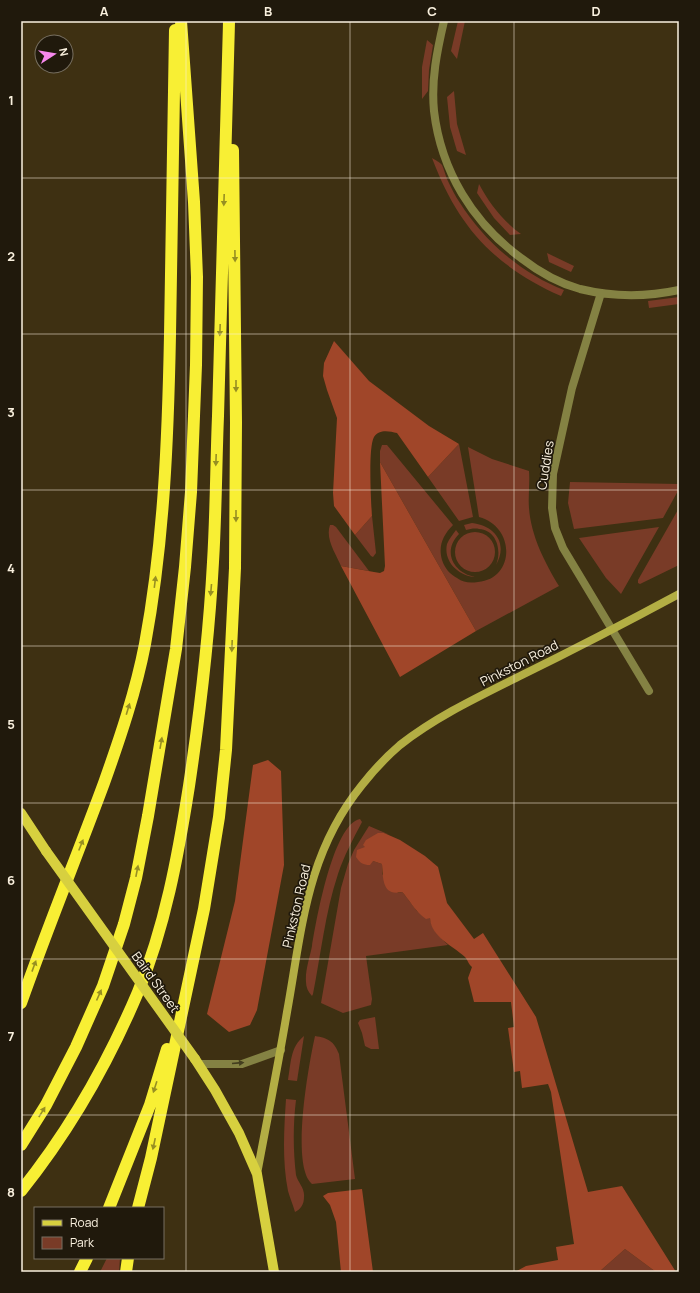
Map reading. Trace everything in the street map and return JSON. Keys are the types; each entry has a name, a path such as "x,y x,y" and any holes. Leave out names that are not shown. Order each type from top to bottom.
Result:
{"highway":[{"path":"21,1002 114,755 133,694 146,638 162,524 166,461 171,280 175,21"},
{"path":"21,1145 46,1105 76,1047 103,986 124,924 136,878 148,816 176,649 186,567 190,500 196,350 197,277 194,202 182,21"},
{"path":"138,1207 151,1158 204,909 219,817 226,750 235,568 236,430 231,21"},
{"path":"21,1191 44,1162 95,1080 119,1034 138,991 156,940 168,896 184,817 200,714 213,563 231,21"},
{"path":"109,1207 150,1104 192,969"},
{"path":"80,1272 86,1259"},
{"path":"126,1272 128,1259"}],"main road":[{"name":"Baird Street","path":"21,813 46,851 197,1062 215,1090 239,1133 257,1174 274,1272"}],"street":[{"path":"444,21 434,73 434,112 438,136 446,162 472,212 498,240 531,266 570,285 601,293 618,295 642,296 679,290"},
{"name":"Cuddies","path":"601,293 572,388 554,467 552,508 555,528 563,548 649,691"},
{"name":"Pinkston Road","path":"257,1174 281,1050 304,912 313,877 323,848 333,827 359,788 375,769 398,747 436,720 464,704 613,630 679,594"},
{"path":"197,1062 242,1064 281,1050"}],"green space":[{"path":"458,21 465,21 457,59 451,51"},
{"path":"427,40 433,45 429,70 428,91 422,99 422,67"},
{"path":"454,91 457,124 466,155 457,151 450,127 447,97"},
{"path":"432,158 442,165 456,197 480,230 492,243 505,255 533,275 564,290 561,296 516,271 481,242 454,204 442,183"},
{"path":"479,184 497,211 521,234 510,235 494,218 477,193"},
{"path":"547,253 574,266 571,272 549,262"},
{"path":"679,297 679,304 649,308 648,301"},
{"path":"459,444 473,517 459,521 428,477"},
{"path":"382,445 387,445 453,525 446,533 442,541 442,560 446,569 450,573 460,580 467,582 478,582 490,579 499,572 504,563 506,552 505,541 500,531 491,523 479,517 468,447 492,459 529,471 530,518 544,559 559,586 476,631 380,462 380,451"},
{"path":"570,482 679,484 679,489 663,518 574,529 568,503"},
{"path":"679,508 679,565 640,584 638,583 638,580"},
{"path":"372,516 376,553 373,557 355,535"},
{"path":"472,523 488,528 498,537 501,550 499,557 496,565 498,559 498,548 494,537 485,530 466,530 464,525"},
{"path":"330,525 336,527 369,571 341,566 330,541"},
{"path":"659,527 621,594 606,578 579,538"},
{"path":"456,530 459,534 451,547 452,560 461,571 467,575 475,577 469,576 463,574 458,571 447,557 447,544"},
{"path":"475,532 483,534 489,538 493,544 495,552 493,560 489,566 483,570 475,572 467,570 461,566 457,560 455,552 457,544 461,538 467,534"},
{"path":"360,819 362,822 338,874 326,919 312,996 306,986 306,973 327,875 342,837 350,825"},
{"path":"369,826 390,835 384,833 365,847 373,861 382,864 382,874 398,893 402,892 417,911 430,917 432,926 448,945 366,956 372,999 371,1005 343,1013 321,1003 341,888 354,850"},
{"path":"375,1017 379,1049 371,1049 365,1046 358,1023 360,1020"},
{"path":"304,1036 297,1081 288,1080 296,1045"},
{"path":"315,1036 324,1038 333,1043 339,1054 355,1179 312,1184 306,1174 302,1157 303,1113"},
{"path":"286,1099 296,1100 294,1128 295,1166 296,1175 304,1194 303,1204 295,1212 288,1191 284,1157"},
{"path":"625,1249 656,1272 599,1272"},
{"path":"106,1259 120,1259 119,1272 100,1272"}],"shaded area":[{"path":"334,341 369,381 429,426 459,444 428,477 397,433 384,431 376,434 372,443 371,452 370,475 372,516 355,535 334,506 333,493 337,418 323,376 324,363"},
{"path":"380,462 476,631 400,677 341,566 380,573 384,571"},
{"path":"268,760 281,771 284,865 257,1010 250,1025 229,1032 207,1014 235,901 253,765"},
{"path":"378,833 384,833 400,840 425,856 438,867 447,903 474,939 483,933 536,1017 588,1192 622,1186 676,1272 656,1272 625,1249 599,1272 515,1272 526,1266 558,1260 556,1247 574,1244 551,1092 548,1084 522,1088 520,1071 514,1072 508,1028 514,1027 511,1002 474,1002 468,978 472,967 466,958 438,936 431,925 430,918 426,919 420,914 402,892 395,893 387,889 383,880 382,864 373,861 370,865 365,865 356,857 357,850 365,847 363,845 366,840"},
{"path":"362,1189 373,1272 341,1272 336,1222 330,1205 323,1196 328,1193"}]}
